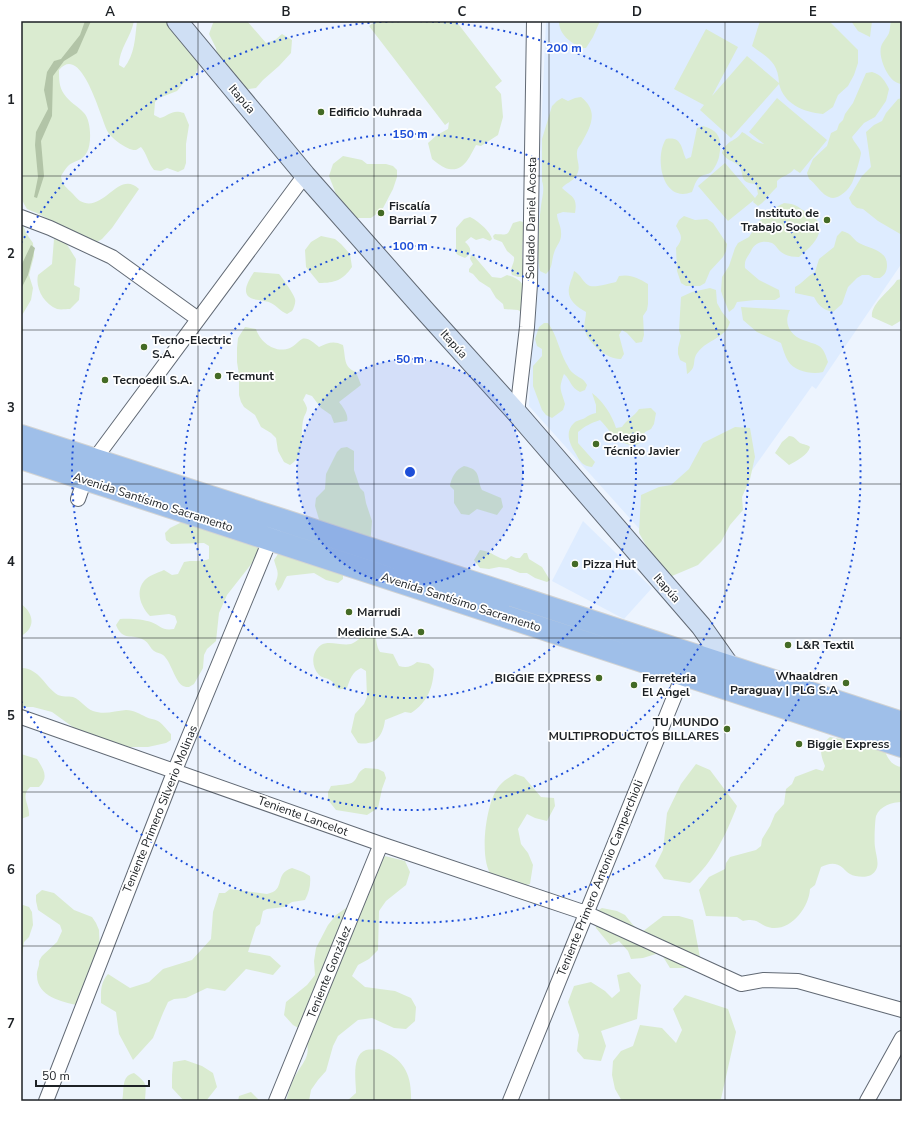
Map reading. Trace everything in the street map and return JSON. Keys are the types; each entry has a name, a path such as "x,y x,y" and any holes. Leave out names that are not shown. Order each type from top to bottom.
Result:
{"main road":[{"name":"Avenida Santísimo Sacramento","path":"21,436 902,723"},
{"name":"Avenida Santísimo Sacramento","path":"21,458 82,489 270,540 902,746"}],"street":[{"name":"Itapúa","path":"177,21 305,175 517,414 700,626 730,667"},
{"name":"Soldado Daniel Acosta","path":"517,414 528,327 530,284 534,21"},
{"path":"82,489 94,460 305,175"},
{"path":"21,217 50,228 112,257 198,319"},
{"name":"Teniente Primero Silverio Molinas","path":"46,1101 175,770 270,540 276,526 282,520"},
{"name":"Teniente Primero Antonio Camperchioli","path":"510,1101 691,654"},
{"name":"Teniente Lancelot","path":"21,717 175,770 381,844 586,913 741,984 764,980 798,981 902,1010"},
{"name":"Teniente González","path":"276,1101 381,844"},
{"path":"867,1101 902,1038"}],"shaded area":[{"path":"21,21 134,21 121,54 119,65 124,68 128,63 132,51 137,21 176,21 199,57 198,68 195,75 185,81 177,91 159,98 155,102 154,115 160,118 174,112 184,113 189,125 186,144 186,163 184,169 178,172 167,168 161,171 154,170 141,147 133,150 116,141 108,132 90,86 83,74 75,66 67,64 59,70 62,91 66,97 86,116 90,132 90,143 87,152 83,158 70,164 61,176 64,184 80,201 89,203 96,202 104,198 117,187 124,184 131,184 139,189 112,228 102,239 97,242 91,243 55,225 50,220 39,214 27,209 21,197"},
{"path":"85,21 91,21 77,53 64,61 53,76 52,116 41,141 44,176 37,198 34,197 38,177 35,145 36,132 48,109 44,90 47,72 54,61 61,59 80,35"},
{"path":"215,21 247,21 266,43 275,40 282,34 292,40 291,53 256,88 241,90 218,61 216,48 209,34"},
{"path":"376,21 456,21 502,81 495,87 501,94 503,117 498,135 481,146 476,145 463,166 449,169 432,159 428,143 437,135 448,129 449,122 445,125 369,26"},
{"path":"546,21 902,21 902,263 816,389 812,386 679,573 529,406"},
{"path":"559,21 600,21 586,48 580,48 563,34 559,26"},
{"path":"760,21 829,21 858,50 858,63 848,86 838,95 833,107 823,114 808,111 795,106 785,97 779,84 731,138 700,110 704,105 674,89 706,29 738,47 712,96 747,56 779,83 777,70 774,65 767,57 752,46"},
{"path":"851,21 872,21 870,37 858,31"},
{"path":"891,21 902,21 902,84 897,83 889,75 881,57 882,43 889,33"},
{"path":"872,72 881,77 889,89 886,101 875,117 864,123 852,137 861,153 851,185 844,193 836,198 829,197 809,179 807,173 813,159 827,146 831,133 837,130 839,124 843,120 845,114 853,103 866,73"},
{"path":"581,97 590,108 592,120 577,150 579,167 578,173 562,188 575,200 575,213 563,212 557,214 561,230 561,238 555,250 551,267 546,274 540,271 538,257 540,213 543,190 542,139 552,106 562,98 568,101"},
{"path":"777,98 827,140 800,173 794,169 777,181 777,187 761,204 758,206 753,202 754,200 728,221 698,186 725,163 755,198 758,194 756,184 746,182 738,165 722,153 726,145 737,138 742,132 755,141 764,144 749,132"},
{"path":"902,98 902,235 878,221 863,209 857,208 852,204 849,198 862,176 871,167 866,132 874,125 882,121 886,113 898,99"},
{"path":"703,126 714,131 719,137 720,151 716,164 710,173 697,179 692,192 682,194 674,191 667,185 663,177 661,167 662,147 666,139 675,139 682,147 686,159 691,157 697,128"},
{"path":"343,156 362,160 367,164 386,164 393,166 397,170 397,177 393,189 382,210 371,218 353,218 343,212 329,176 333,164"},
{"path":"784,203 796,206 817,220 819,226 818,236 799,257 785,254 769,242 760,242 757,244 746,259 745,268 759,280 779,290 780,297 775,300 737,302 734,308 729,312 721,291 722,277 729,266 735,248 738,243 749,237 759,221"},
{"path":"684,216 695,220 707,219 713,223 727,244 723,257 710,271 705,283 700,286 686,286 681,283 677,271 676,248 681,237 676,226 679,220"},
{"path":"470,217 483,226 492,239 490,241 483,238 476,240 471,237 465,242 469,246 470,252 465,258 456,253 456,228 464,219"},
{"path":"21,220 26,233 33,243 34,256 29,275 33,288 31,300 21,317"},
{"path":"520,221 529,226 526,240 523,241 522,258 526,262 524,277 512,275 511,270 514,257 507,251 502,242 494,239 493,236 495,234 506,234 510,230 513,223"},
{"path":"842,231 850,235 859,243 881,253 886,260 887,267 886,271 880,278 862,275 857,278 848,287 842,304 833,312 821,307 814,297 795,293 795,287 815,272 819,259 834,247 837,236"},
{"path":"321,236 335,239 350,254 352,267 342,278 338,280 319,283 306,267 305,250 311,242"},
{"path":"54,239 66,243 76,259 74,285 80,288 79,300 70,309 57,309 52,307 44,299 39,290 37,280 38,275 52,264"},
{"path":"31,245 35,248 28,275 21,289 21,266"},
{"path":"471,255 474,256 492,277 501,278 507,275 516,278 523,285 524,314 518,310 504,309 503,304 496,298 490,288 469,272 469,269 473,264 470,259"},
{"path":"574,271 590,286 616,282 619,276 634,277 648,284 648,304 647,310 643,316 644,335 642,342 636,343 627,333 622,330 619,335 624,354 621,359 616,359 605,354 590,341 587,336 584,326 586,312 572,301 569,293 570,282"},
{"path":"254,272 279,274 294,297 295,303 292,311 287,314 271,303 252,299 248,296 246,293 247,285"},
{"path":"902,279 902,320 892,326 872,317 872,312 877,302 897,280"},
{"path":"710,288 716,290 717,303 730,322 728,328 720,336 698,352 692,369 687,374 686,363 680,360 678,354 681,336 679,330 681,297 692,292"},
{"path":"741,307 790,310 787,319 791,332 798,338 819,346 825,353 828,362 823,372 814,373 799,370 794,367 788,361 781,343 757,332 743,320"},
{"path":"21,317 23,328 21,343"},
{"path":"544,323 548,323 551,328 570,370 584,380 587,385 585,390 580,392 572,386 564,374 561,383 561,392 565,404 563,410 552,418 546,415 542,410 533,386 533,366 542,356 542,349 537,346 535,339 539,327"},
{"path":"245,327 256,329 261,338 269,346 279,349 290,348 302,339 311,341 319,347 333,342 343,345 347,365 356,372 361,385 339,402 344,409 347,421 334,423 331,415 321,408 312,396 306,394 303,400 307,409 303,422 300,451 297,459 290,465 284,462 278,451 276,438 261,427 255,415 244,407 241,402 239,395 237,348 238,338"},
{"path":"592,393 607,409 616,428 622,427 639,409 651,408 656,413 654,424 651,429 645,432 640,443 634,446 621,442 617,439 600,420 588,425 578,432 578,443 595,462 592,467 584,465 579,459 572,447 569,438 569,430 575,422 596,413 596,405"},
{"path":"735,427 750,428 755,457 750,479 742,497 743,510 730,525 721,542 698,565 665,579 639,533 641,495 659,487 671,485 689,469 703,443"},
{"path":"789,436 810,447 804,455 789,465 775,453 782,442"},
{"path":"347,447 354,451 354,470 360,488 364,492 372,521 370,542 321,526 315,506 316,498 325,489 326,474 337,452 341,448"},
{"path":"464,466 476,472 482,490 501,498 503,507 497,515 477,509 469,515 461,514 454,503 454,490 450,486 454,474"},
{"path":"111,474 262,525 270,540 227,595 219,613 216,641 207,649 204,655 203,668 194,684 189,687 180,684 163,655 154,651 144,640 122,634 116,625 120,619 136,619 151,622 164,629 174,629 177,622 175,616 169,614 150,616 144,608 140,599 141,585 148,578 164,570 172,575 178,574 184,562 209,559 209,546 204,543 171,544 166,540 165,533 170,528 194,516"},
{"path":"583,521 652,588 624,619 552,581"},
{"path":"480,550 506,560 511,556 520,558 524,553 527,553 529,559 542,567 550,580 547,582 535,578 527,573 520,573 508,568 480,568 474,560"},
{"path":"284,552 343,573 343,579 338,583 326,580 314,573 287,576 278,591 275,584 278,574 274,560 278,554"},
{"path":"21,604 29,612 32,620 29,629 21,636"},
{"path":"369,633 375,635 380,652 393,654 399,666 408,667 417,662 429,664 434,669 431,688 422,704 411,713 405,712 385,720 382,731 377,739 364,744 358,743 351,732 355,714 364,704 367,697 366,671 361,668 352,676 347,688 338,689 330,680 322,677 316,672 313,660 315,652 321,645 328,643 351,644"},
{"path":"22,668 33,671 58,695 73,697 93,711 105,713 129,710 158,721 171,734 171,740 166,743 148,747 129,747 77,730 52,712 33,707 21,707"},
{"path":"830,737 883,747 892,763 902,767 902,802 883,807 876,816 875,844 878,862 874,872 869,876 860,877 850,874 835,864 821,867 815,885 810,889 809,896 803,910 793,921 779,928 768,927 752,920 743,921 737,917 706,916 699,890 709,877 725,869 726,863 730,857 756,850 761,846 762,839 775,814 784,804 786,789 792,784 795,777 816,769 823,771 825,766 821,750 823,744"},
{"path":"21,754 37,759 45,777 39,787 30,787 27,791 26,797 29,816 21,819"},
{"path":"696,764 710,770 737,806 718,848 706,866 690,883 664,879 655,866 663,850 667,813 681,784"},
{"path":"365,768 378,769 384,772 386,778 378,808 367,815 336,810 328,800 328,792 331,786 351,783"},
{"path":"515,774 524,777 541,797 554,798 555,806 547,821 527,814 518,829 521,844 528,853 533,865 530,884 517,888 492,876 485,857 486,830 491,803 495,792 500,785"},
{"path":"385,856 405,861 410,872 406,885 386,901 379,911 378,950 369,959 358,965 352,976 365,987 395,991 411,998 416,1007 415,1021 406,1029 394,1028 372,1018 358,1020 338,1036 333,1046 326,1071 311,1090 309,1101 286,1101 293,1080 306,1058 308,1047 304,1031 293,1025 284,1015 286,1002 307,985 315,975 314,961 316,948 328,925 336,915 359,899"},
{"path":"292,868 310,876 308,894 305,900 292,902 284,907 267,909 263,911 260,924 256,927 248,952 270,956 281,966 273,975 246,969 225,991 207,988 186,998 174,999 168,1002 153,1038 133,1060 119,1034 116,1012 101,1003 102,984 105,977 108,974 130,988 149,982 163,969 192,960 211,939 213,912 219,893 225,893 230,889 267,894 273,892 279,886 283,874"},
{"path":"42,890 54,893 74,910 92,917 99,930 100,955 77,1005 51,997 41,989 38,983 37,974 39,961 42,956 57,942 62,931 60,925 38,910 36,895"},
{"path":"23,905 29,907 32,912 33,925 29,937 24,942 21,964 21,906"},
{"path":"602,908 617,911 625,915 633,925 642,932 663,916 679,916 693,920 701,963 690,968 670,968 662,955 659,953 643,958 631,959 628,951 619,941 610,945 596,928 593,913"},
{"path":"629,972 641,985 637,1019 601,1031 606,1046 601,1061 584,1059 577,1051 579,1035 568,1002 574,986 591,982 605,991 612,998 620,991 617,975"},
{"path":"685,995 728,1009 736,1032 721,1099 712,1101 622,1101 615,1089 612,1075 613,1061 621,1051 633,1046 640,1025 662,1028 676,1043 682,1030 673,1009"},
{"path":"379,1049 395,1058 405,1069 410,1083 411,1101 347,1101 356,1093 355,1069 358,1057 366,1050"},
{"path":"185,1060 202,1066 213,1073 217,1087 206,1101 184,1101 172,1088 173,1062"},
{"path":"134,1073 142,1079 145,1084 145,1101 122,1101 125,1081 127,1077"},
{"path":"251,1092 260,1101 238,1101 239,1096"}],"place":[{"name":"Edificio Muhrada","path":"321,112"},
{"name":"Fiscalía Barrial 7","path":"381,213"},
{"name":"Instituto de Trabajo Social","path":"827,220"},
{"name":"Tecno-Electric S.A.","path":"144,347"},
{"name":"Tecmunt","path":"218,376"},
{"name":"Tecnoedil S.A.","path":"105,380"},
{"name":"Colegio Técnico Javier","path":"596,444"},
{"name":"Pizza Hut","path":"575,564"},
{"name":"Marrudi","path":"349,612"},
{"name":"Medicine S.A.","path":"421,632"},
{"name":"L&R Textil","path":"788,645"},
{"name":"BIGGIE EXPRESS","path":"599,678"},
{"name":"Whaaldren Paraguay | PLG S.A","path":"846,683"},
{"name":"Ferreteria El Angel","path":"634,685"},
{"name":"TU MUNDO MULTIPRODUCTOS BILLARES","path":"727,729"},
{"name":"Biggie Express","path":"799,744"}]}
